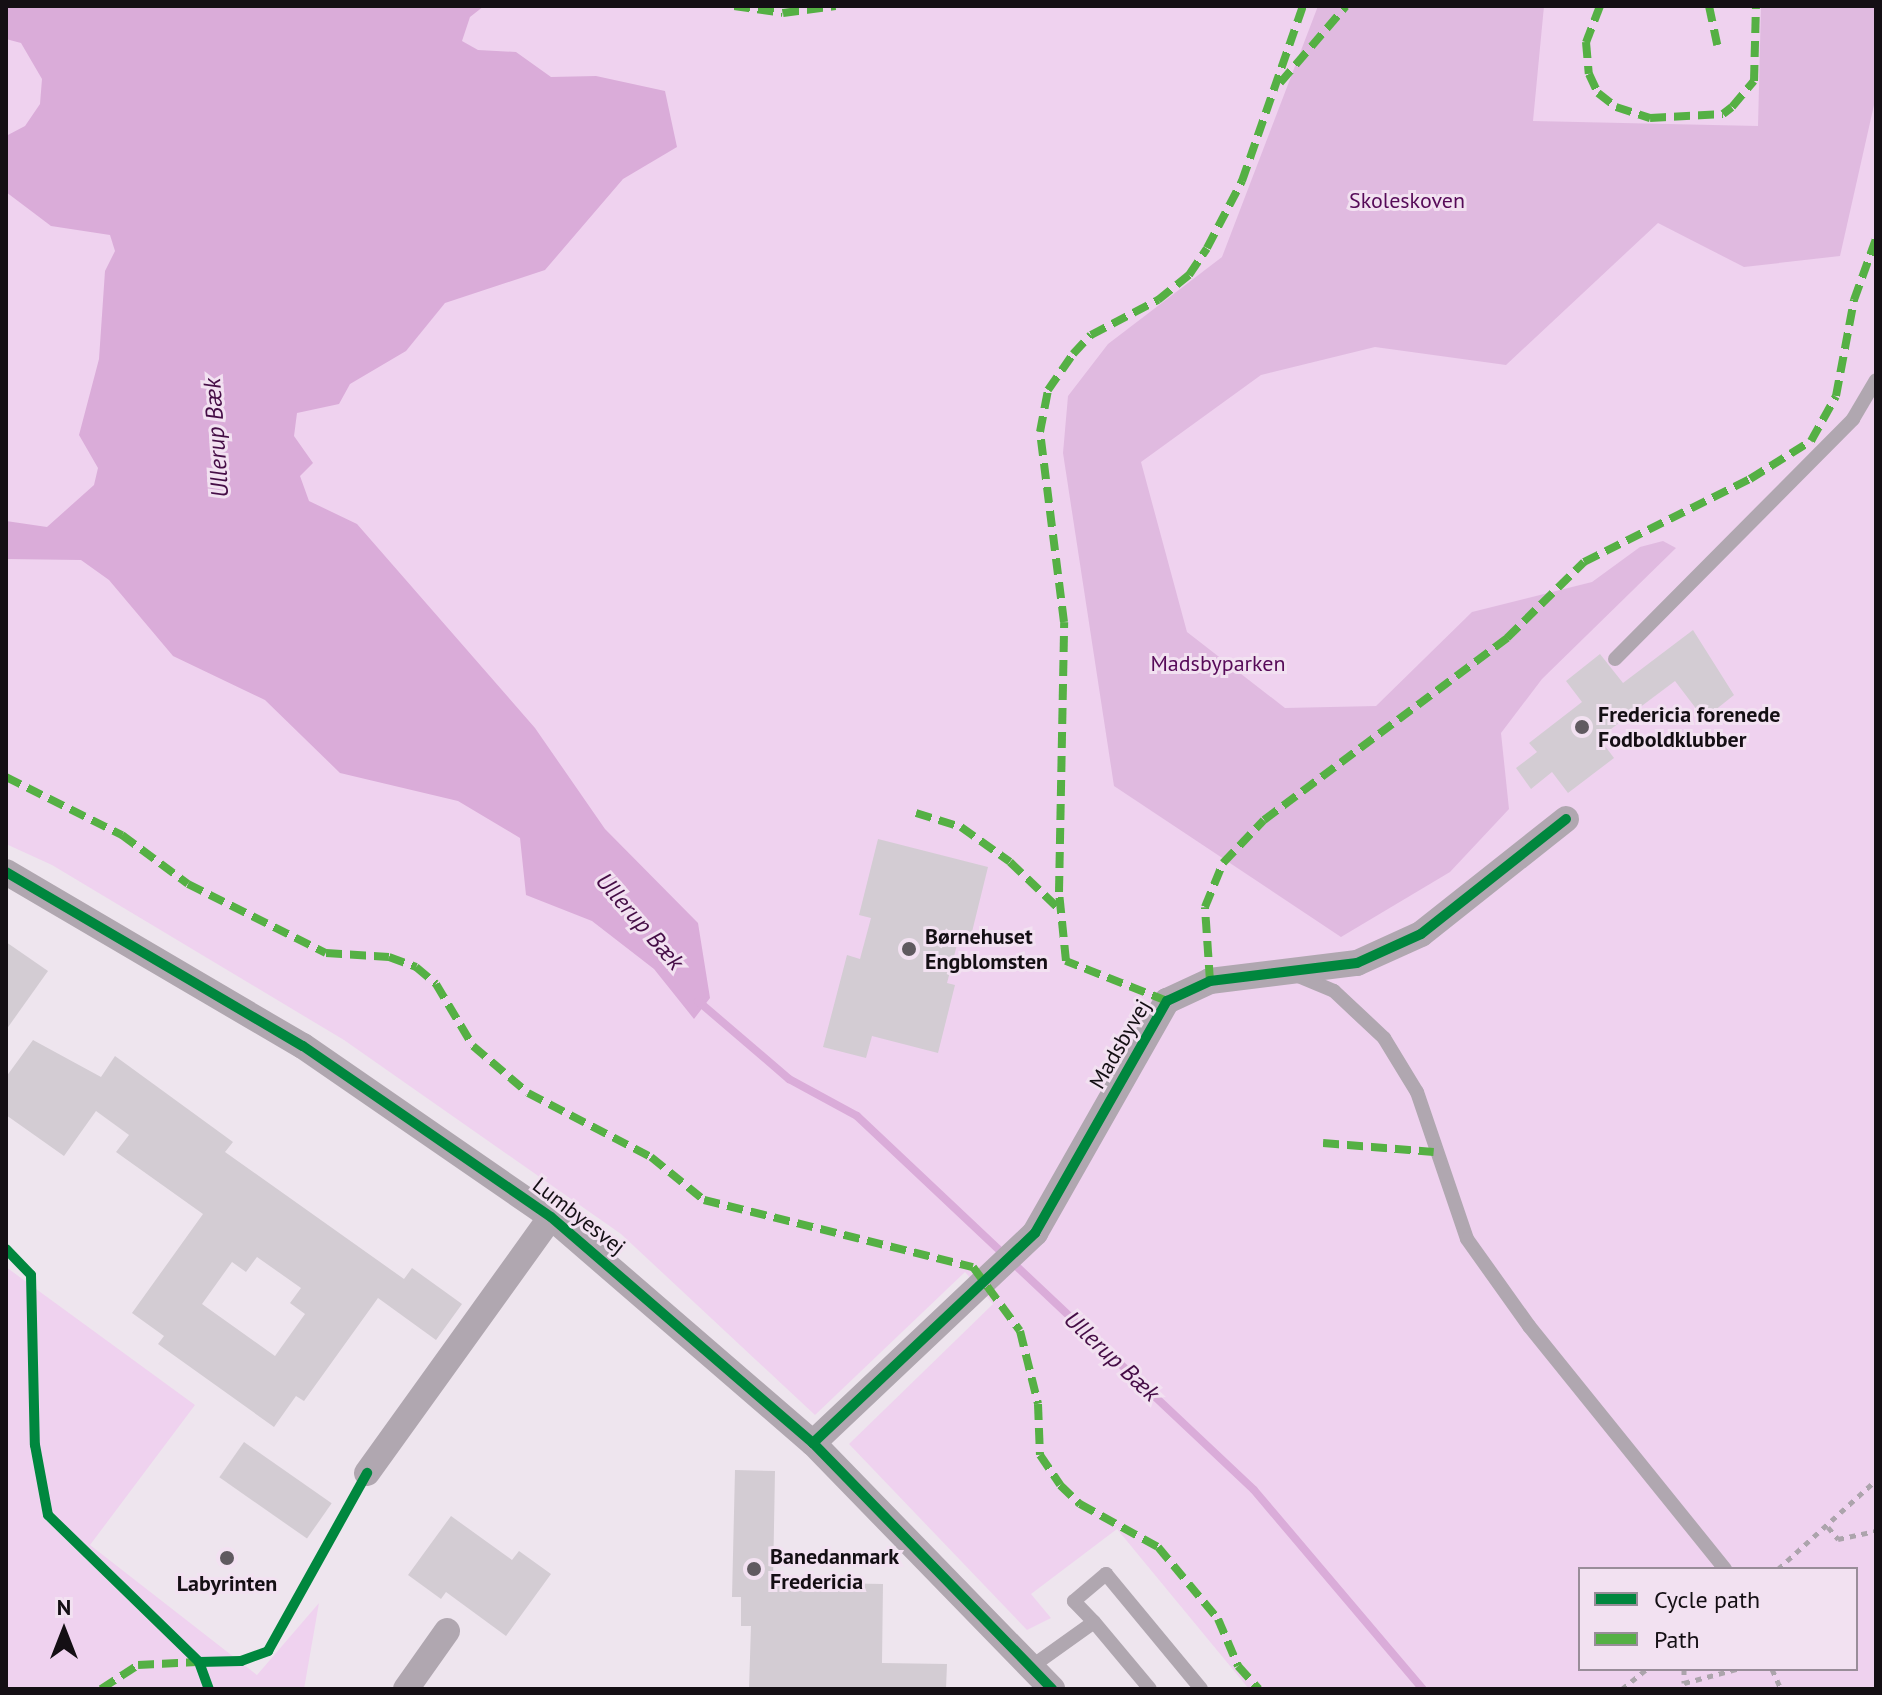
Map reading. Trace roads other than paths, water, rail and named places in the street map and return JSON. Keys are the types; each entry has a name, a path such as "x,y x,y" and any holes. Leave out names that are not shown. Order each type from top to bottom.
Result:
{"street":[{"name":"Madsbyvej","path":"813,1443 997,1273 1035,1233 1167,1001 1210,981 1357,963 1421,934 1566,819"},
{"name":"Lumbyesvej","path":"6,872 303,1046 551,1217 813,1443 1052,1689"},
{"name":"Lumbyesvej","path":"367,1473 551,1217"},
{"path":"406,1689 447,1631"}],"lane":[{"path":"1615,659 1853,419 1876,380"},
{"path":"1291,973 1334,991 1384,1038 1417,1092 1439,1172 1467,1239 1538,1337 1723,1567"},
{"path":"1150,1689 1074,1601 1106,1574 1201,1689"},
{"path":"1031,1667 1094,1622"}],"water":[{"path":"6,6 484,6 470,17 462,41 478,50 516,52 551,77 596,76 665,91 677,147 623,179 545,270 445,303 406,351 350,384 339,404 297,413 294,436 313,463 300,476 309,501 357,524 535,728 605,829 698,923 710,998 694,1019 654,969 592,921 526,895 520,838 458,801 340,773 265,700 173,656 109,580 81,560 6,559 6,521 47,527 94,485 98,468 79,435 99,359 105,271 115,251 110,235 51,226 6,192 6,136 25,126 40,104 42,79 21,43 6,39"}],"waterway":[{"name":"Ullerup Bæk","path":"698,1001 789,1079 857,1116 1254,1490 1423,1689"}],"place":[{"name":"Fredericia forenede Fodboldklubber","path":"1582,727"},
{"name":"Børnehuset Engblomsten","path":"909,949"},
{"name":"Labyrinten","path":"227,1558"},
{"name":"Banedanmark Fredericia","path":"754,1569"}],"park label":[{"name":"Skoleskoven","path":"1407,201"},
{"name":"Madsbyparken","path":"1218,664"}]}
